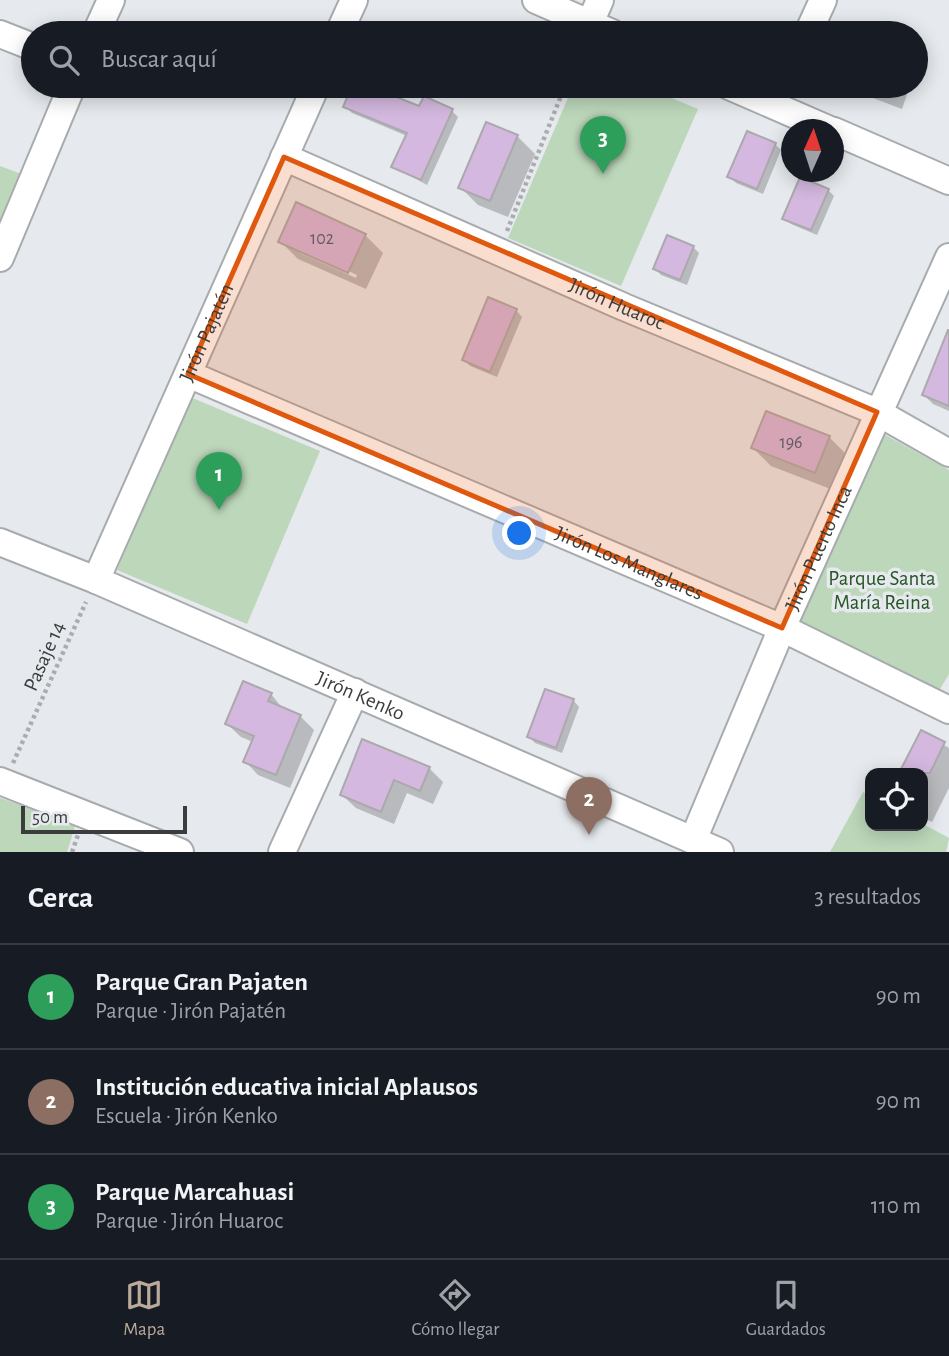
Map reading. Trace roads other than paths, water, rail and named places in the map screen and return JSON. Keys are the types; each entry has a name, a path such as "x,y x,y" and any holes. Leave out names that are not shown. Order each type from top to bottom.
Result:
{"street":[{"path":"101,21 111,0"},
{"path":"344,21 354,0"},
{"path":"536,0 601,19"},
{"path":"813,21 823,0"},
{"path":"0,34 21,42"},
{"path":"0,258 67,98"},
{"name":"Jirón Pajatén","path":"96,580 311,98"},
{"path":"784,98 816,119"},
{"path":"844,135 949,181"},
{"name":"Jirón Huaroc","path":"284,157 877,412 949,453"},
{"name":"Jirón Puerto Inca","path":"693,840 782,628 949,257"},
{"name":"Jirón Los Manglares","path":"188,374 782,628 949,710"},
{"name":"Jirón Kenko","path":"0,542 96,580 720,852"},
{"path":"282,852 355,692"},
{"path":"2,782 180,852"}],"place":[{"name":"Parque Marcahuasi","path":"603,174"},
{"name":"Parque Gran Pajaten","path":"219,510"},
{"name":"Institución educativa inicial Aplausos","path":"589,835"}],"park label":[{"name":"Parque Santa María Reina","path":"882,590"}]}
